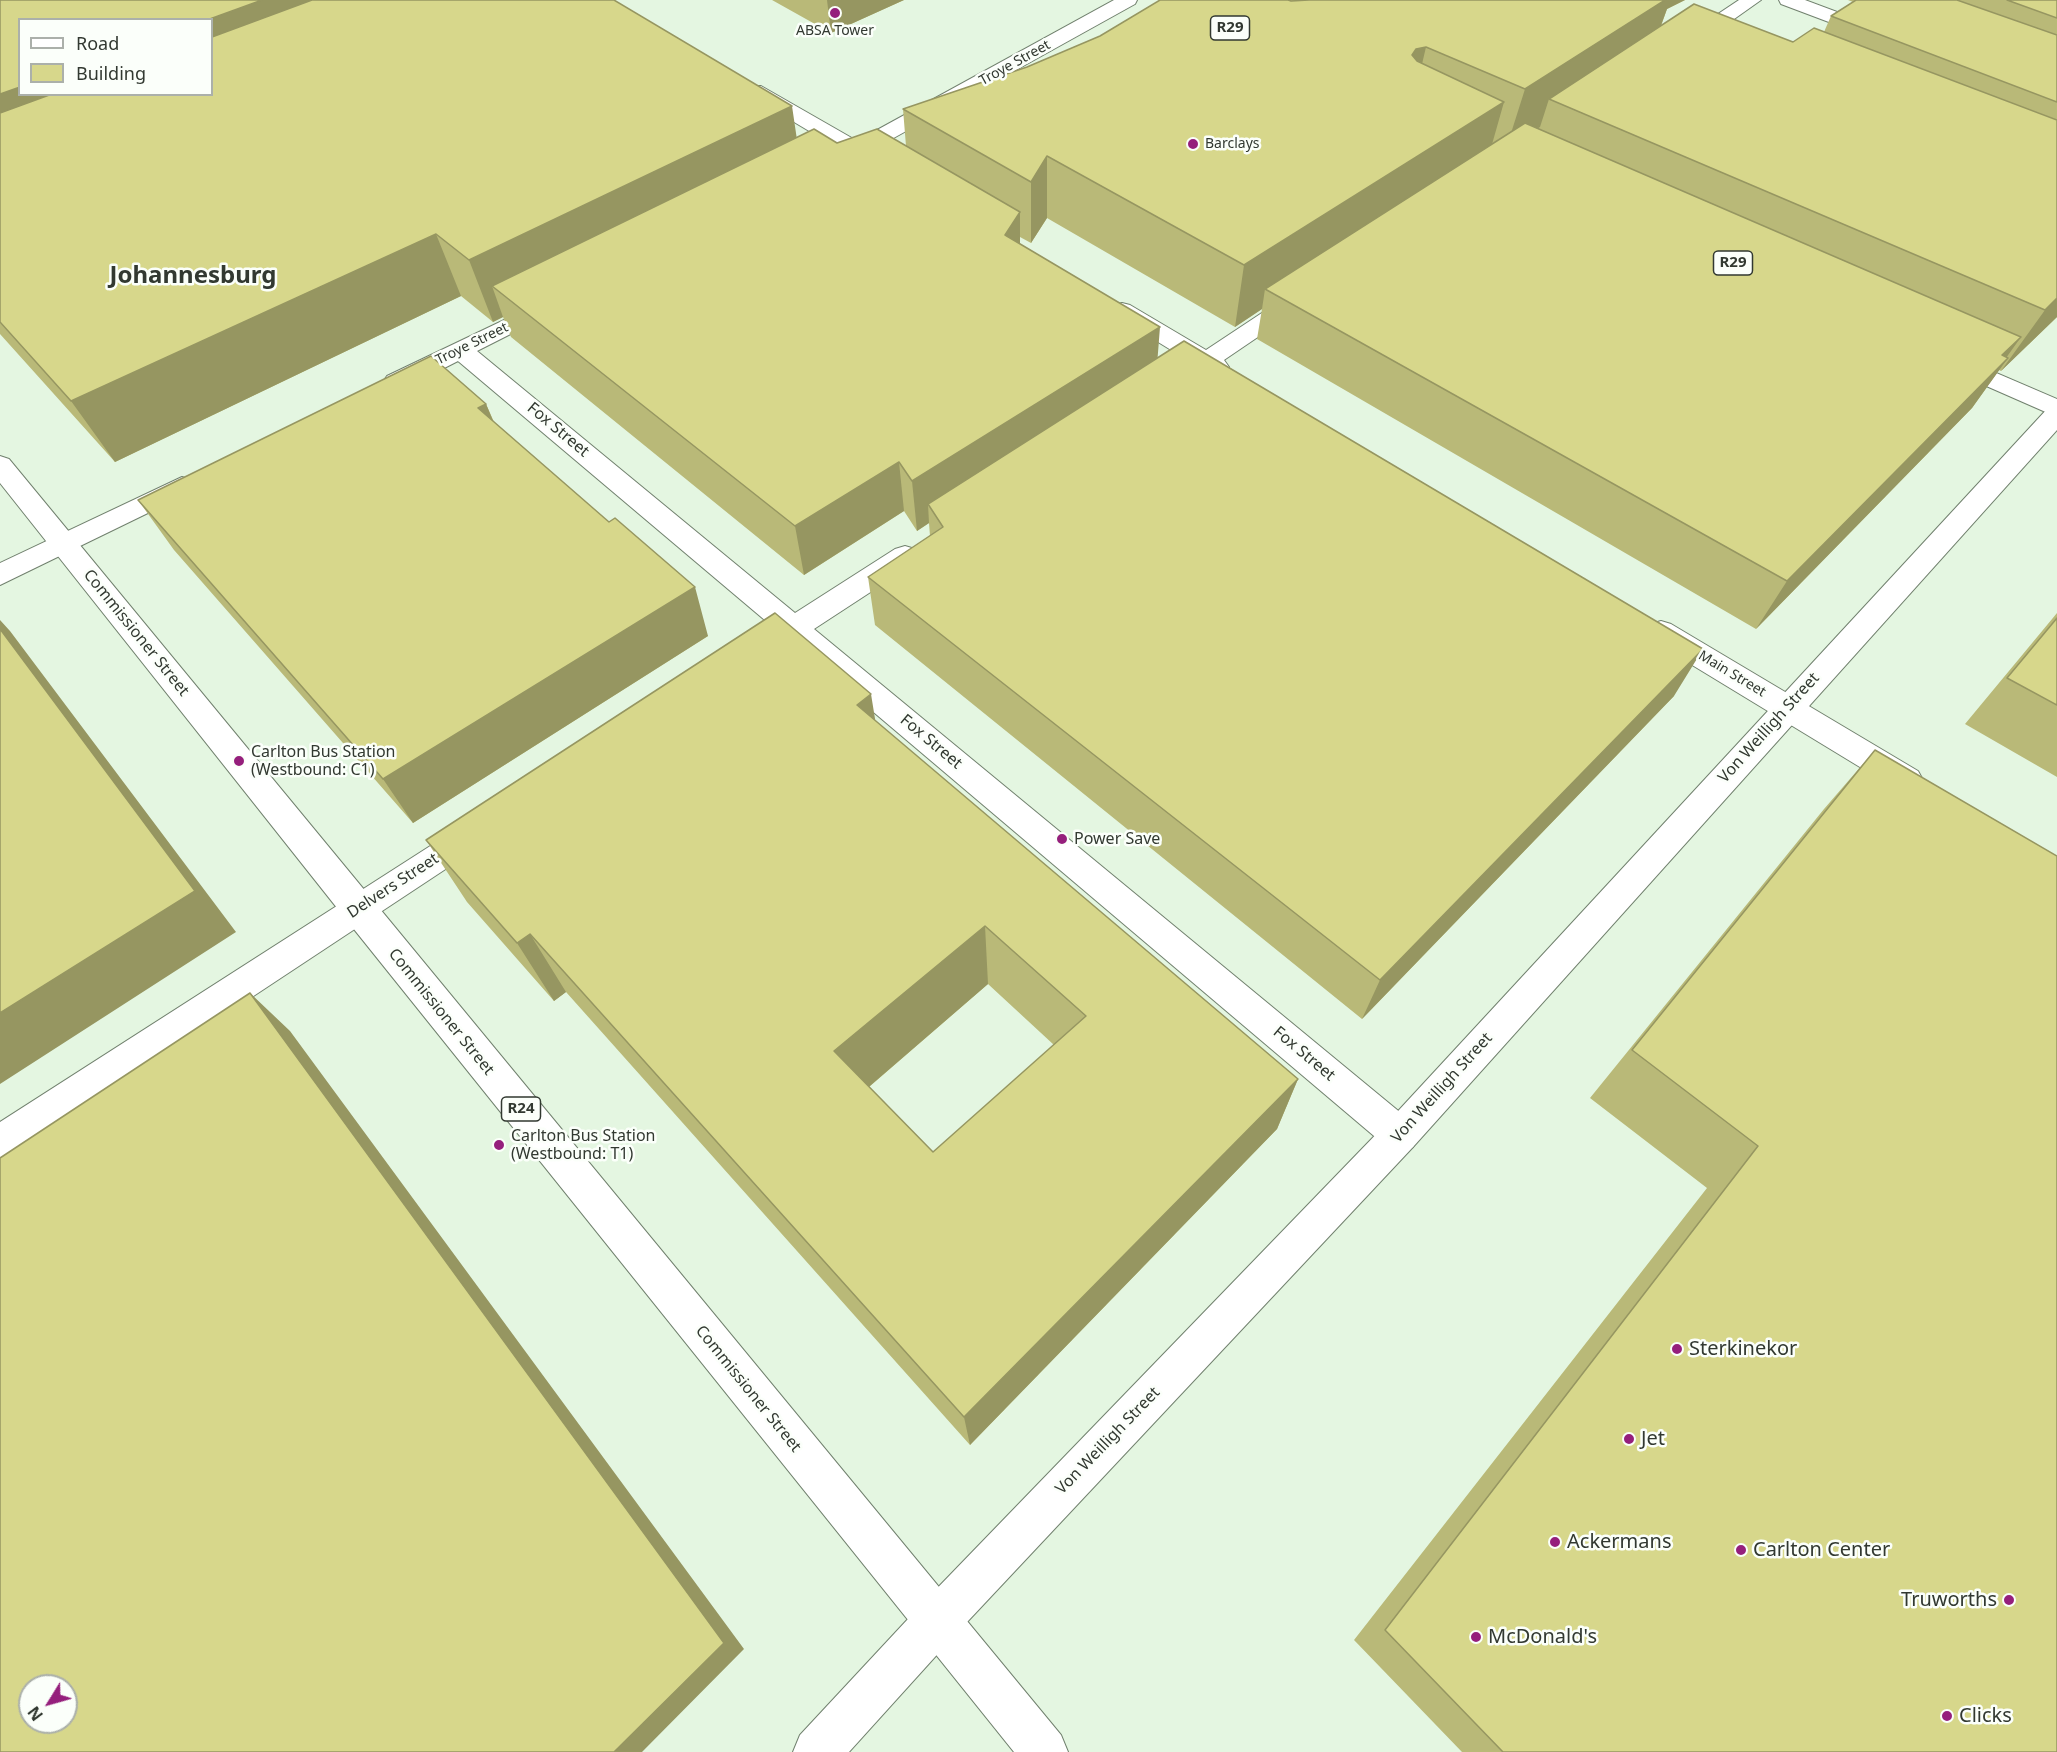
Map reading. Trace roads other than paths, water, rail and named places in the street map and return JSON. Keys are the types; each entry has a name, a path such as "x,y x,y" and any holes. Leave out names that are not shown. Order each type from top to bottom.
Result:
{"street":[{"name":"Troye Street","path":"825,166 1128,0"},
{"path":"1686,45 1752,0"},
{"path":"1788,0 1889,38"},
{"path":"735,78 898,175"},
{"path":"1146,400 1323,284"},
{"name":"Troye Street","path":"375,392 568,296"},
{"path":"1103,299 1237,379"},
{"name":"Fox Street","path":"461,350 1400,1135"},
{"path":"1928,351 2057,412"},
{"name":"Von Weilligh Street","path":"817,1752 937,1621 1400,1135 2057,412"},
{"name":"Commissioner Street","path":"0,465 357,908 1044,1752"},
{"path":"0,576 204,476"},
{"path":"735,666 926,543"},
{"name":"Main Street","path":"1645,622 1927,793"},
{"name":"Delvers Street","path":"0,1143 496,819"}],"place":[{"name":"ABSA Tower","path":"835,13"},
{"name":"Barclays","path":"1193,144"},
{"name":"Carlton Bus Station (Westbound: C1)","path":"239,761"},
{"name":"Power Save","path":"1062,839"},
{"name":"Carlton Bus Station (Westbound: T1)","path":"499,1145"},
{"name":"Sterkinekor","path":"1677,1349"},
{"name":"Jet","path":"1629,1439"},
{"name":"Ackermans","path":"1555,1542"},
{"name":"Carlton Center","path":"1741,1550"},
{"name":"Truworths","path":"2009,1600"},
{"name":"McDonald's","path":"1476,1637"},
{"name":"Clicks","path":"1947,1716"}],"district":[{"name":"Johannesburg","path":"193,276"}]}
